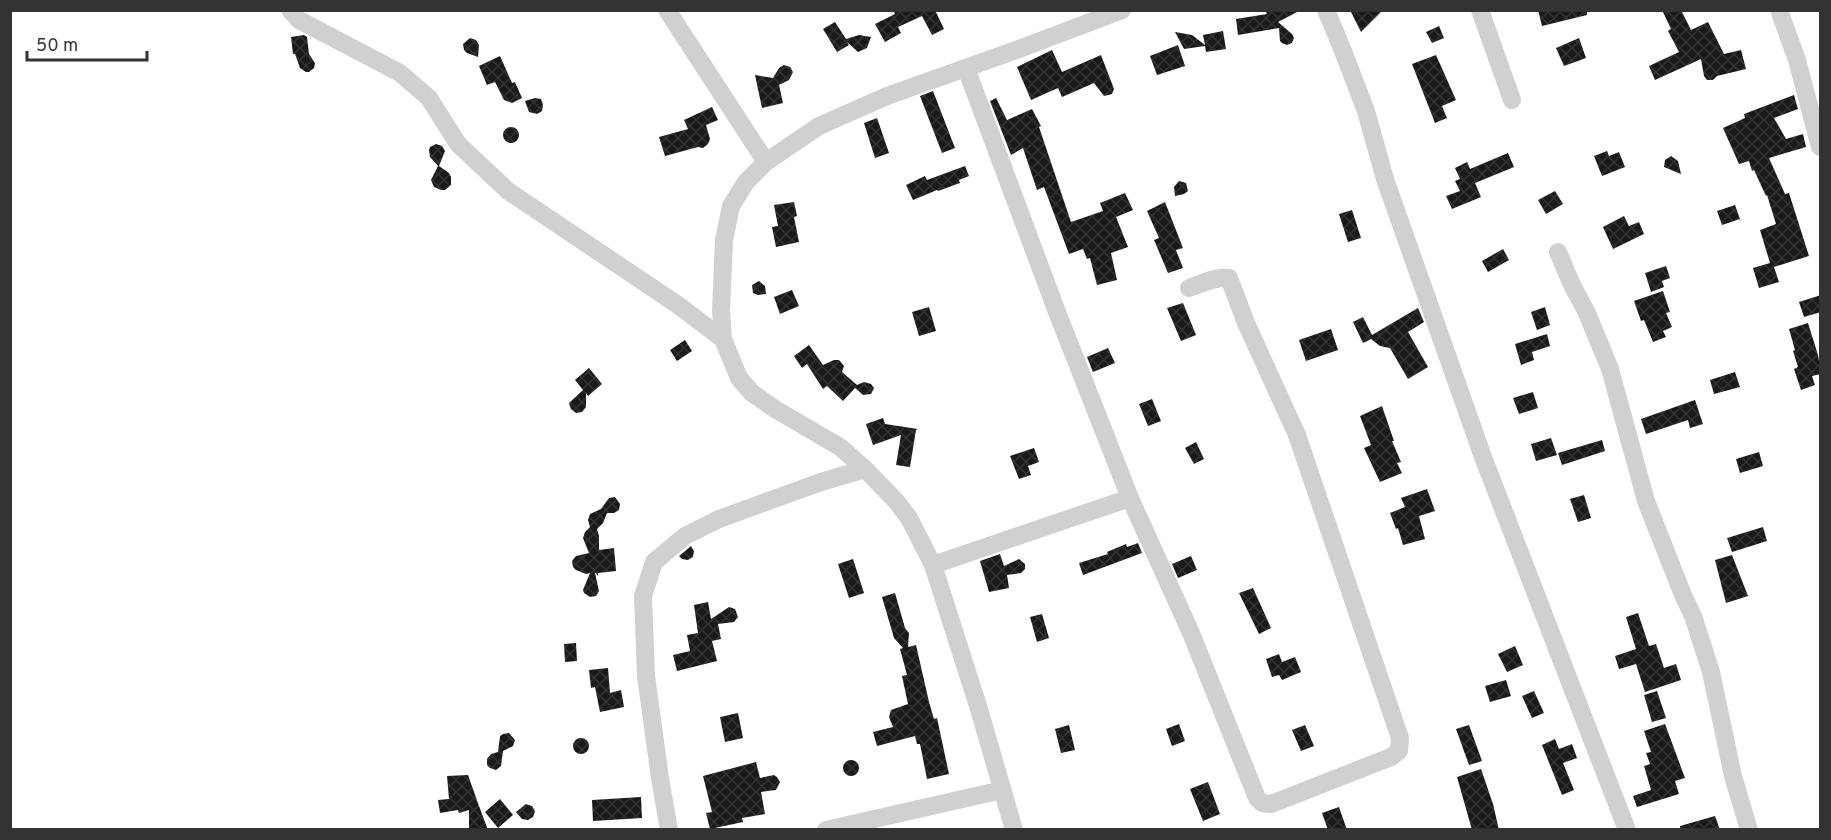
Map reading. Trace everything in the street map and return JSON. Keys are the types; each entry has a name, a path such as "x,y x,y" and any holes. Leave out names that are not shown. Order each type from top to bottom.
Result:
{"street":[{"path":"290,10 299,20 400,73 429,98 458,144 508,191 723,339"},
{"path":"667,10 766,162"},
{"path":"1014,830 979,709 933,565 909,518 865,469 840,447 775,409 752,393 739,378 723,339 721,311 724,240 731,206 746,182 766,162 819,126 886,96 1122,10"},
{"path":"1326,10 1366,111 1385,179 1483,457 1627,830"},
{"path":"1480,10 1512,100"},
{"path":"1779,10 1797,60 1821,147"},
{"path":"966,68 1057,312 1130,498 1191,633 1257,798 1262,803 1271,804 1391,757 1399,751 1400,738 1297,435 1246,323 1229,278 1215,279 1189,288"},
{"path":"1558,252 1610,369 1646,501 1683,595 1694,616 1711,672 1733,776 1749,830"},
{"path":"669,830 646,676 642,596 654,562 685,536 719,519 820,482 865,469"},
{"path":"933,565 1130,498"},
{"path":"826,830 1002,790"}],"building":[{"path":"893,10 935,10 944,29 932,35 922,16 898,27 901,33 885,42 875,24 895,14"},
{"path":"1265,10 1301,10 1278,22 1292,34 1294,38 1292,43 1287,45 1280,41 1279,28 1238,35 1236,19 1267,14"},
{"path":"1350,10 1383,10 1361,32"},
{"path":"1538,10 1587,10 1587,15 1542,26"},
{"path":"1662,10 1681,10 1691,30 1708,22 1724,54 1741,50 1746,69 1707,80 1701,59 1655,80 1649,66 1679,52 1668,31 1671,29"},
{"path":"835,22 846,39 859,35 871,37 867,48 858,52 847,42 849,45 837,52 823,29"},
{"path":"1439,26 1444,38 1432,43 1426,32"},
{"path":"1223,31 1226,49 1206,52 1205,46 1184,49 1175,32 1192,35 1205,45 1203,35"},
{"path":"304,35 307,37 309,54 315,63 314,68 309,72 300,68 293,54 291,37"},
{"path":"470,38 476,40 479,45 478,57 464,50 463,44"},
{"path":"1579,38 1586,58 1564,66 1556,48"},
{"path":"1178,45 1185,66 1157,75 1150,56"},
{"path":"1052,50 1062,72 1101,55 1114,89 1112,94 1104,96 1094,83 1062,97 1058,88 1031,100 1017,67"},
{"path":"1436,55 1456,100 1442,106 1447,118 1435,123 1412,64"},
{"path":"500,56 512,83 515,82 522,98 512,103 504,100 495,82 487,85 479,66"},
{"path":"784,65 790,67 793,72 789,80 779,85 783,103 762,108 755,75 773,78 779,68"},
{"path":"933,91 955,148 942,153 920,96"},
{"path":"1794,95 1798,109 1774,118 1786,139 1803,134 1806,147 1769,158 1785,194 1789,193 1809,256 1774,267 1779,282 1759,288 1753,268 1770,263 1760,230 1776,224 1767,195 1754,170 1752,171 1749,161 1739,164 1723,128 1745,118 1744,114"},
{"path":"996,98 1007,120 1032,109 1041,126 1039,127 1071,222 1103,211 1100,203 1125,193 1133,210 1116,217 1128,247 1111,253 1117,280 1097,285 1090,258 1087,259 1083,249 1069,254 1044,187 1037,190 1023,148 1011,155 990,101"},
{"path":"541,99 543,105 542,111 537,114 529,112 525,101"},
{"path":"712,107 718,120 706,125 710,139 708,144 703,148 698,147 665,156 659,137 688,129 684,120"},
{"path":"877,118 889,153 875,158 864,123"},
{"path":"511,127 517,129 519,135 517,141 511,143 505,141 503,135 505,129"},
{"path":"436,144 442,146 445,151 439,166 451,177 451,185 445,190 434,187 431,180 438,166 430,157 429,150"},
{"path":"1607,151 1609,156 1619,152 1625,167 1602,176 1594,156"},
{"path":"1508,153 1514,167 1475,183 1481,197 1452,209 1446,196 1460,191 1455,181 1460,179 1455,168 1467,162 1470,169"},
{"path":"1671,156 1678,161 1681,174 1664,167 1665,160"},
{"path":"965,166 969,176 959,180 960,183 913,200 906,185 925,176 927,180"},
{"path":"1179,181 1186,183 1188,191 1175,196 1174,187"},
{"path":"1555,191 1563,204 1546,214 1538,200"},
{"path":"794,202 797,216 794,217 799,242 776,247 772,227 778,226 774,205"},
{"path":"1165,202 1183,248 1176,250 1183,268 1168,273 1154,240 1159,238 1147,211"},
{"path":"1735,205 1740,219 1722,225 1717,211"},
{"path":"1352,210 1361,238 1348,242 1339,214"},
{"path":"1624,216 1629,226 1639,222 1644,234 1613,249 1603,227"},
{"path":"1503,249 1509,260 1488,272 1482,261"},
{"path":"1666,266 1670,278 1662,281 1664,287 1651,292 1645,273"},
{"path":"759,281 765,286 766,294 753,293 752,285"},
{"path":"792,290 799,306 780,314 774,297"},
{"path":"1663,291 1670,312 1666,313 1672,327 1663,331 1666,337 1653,342 1644,320 1641,321 1634,301"},
{"path":"1821,295 1821,312 1804,317 1799,302"},
{"path":"1183,303 1196,335 1181,341 1167,308"},
{"path":"929,307 936,331 919,336 912,312"},
{"path":"1545,307 1550,325 1537,330 1531,312"},
{"path":"1418,308 1424,322 1408,332 1428,367 1408,379 1390,348 1380,346 1371,339 1363,343 1353,322 1363,317 1372,335"},
{"path":"1808,323 1821,374 1812,376 1815,385 1801,390 1794,369 1798,367 1789,329"},
{"path":"1331,329 1338,350 1306,361 1299,340"},
{"path":"1547,334 1550,346 1532,352 1534,360 1521,365 1515,344"},
{"path":"685,340 692,351 677,361 670,350"},
{"path":"809,345 823,365 839,360 844,366 842,372 857,385 864,382 871,384 874,388 871,394 863,395 855,388 843,401 827,386 823,389 807,364 802,368 794,356"},
{"path":"1108,348 1115,363 1093,372 1087,357"},
{"path":"589,368 602,384 588,396 586,393 586,407 582,412 576,413 571,409 569,403 583,390 575,380"},
{"path":"1735,372 1740,387 1714,394 1710,380"},
{"path":"1533,392 1538,408 1519,414 1513,398"},
{"path":"1152,399 1161,421 1148,426 1139,404"},
{"path":"1695,400 1703,424 1690,428 1688,420 1646,434 1641,419"},
{"path":"1382,406 1401,462 1397,463 1402,473 1380,482 1364,448 1371,445 1360,416"},
{"path":"883,418 885,424 918,429 910,467 896,465 901,435 873,445 866,424"},
{"path":"1551,438 1557,455 1536,461 1531,444"},
{"path":"1602,440 1605,451 1562,465 1558,453"},
{"path":"1196,442 1204,459 1194,464 1185,448"},
{"path":"1034,448 1039,462 1028,466 1031,475 1019,479 1010,456"},
{"path":"1759,452 1763,466 1740,473 1736,459"},
{"path":"1427,489 1435,511 1419,516 1425,539 1403,545 1390,513 1405,507 1401,498"},
{"path":"1584,495 1591,518 1578,522 1570,499"},
{"path":"615,497 620,504 619,510 607,513 603,523 597,529 599,550 614,548 616,571 598,573 598,576 595,573 599,591 596,596 590,597 583,590 590,573 586,574 576,570 572,561 576,556 589,553 583,538 590,527 588,520 590,514 601,509 609,498"},
{"path":"1763,527 1767,541 1732,552 1727,538"},
{"path":"1138,543 1142,553 1083,575 1079,563 1108,554 1107,552 1126,544 1127,547"},
{"path":"691,546 694,551 693,557 688,560 682,559 679,556"},
{"path":"1000,554 1004,566 1019,559 1025,564 1025,569 1021,573 1007,575 1009,588 989,592 980,561"},
{"path":"1732,555 1748,596 1726,603 1715,560"},
{"path":"1191,556 1197,570 1178,578 1172,564"},
{"path":"853,559 864,593 849,598 838,564"},
{"path":"1253,588 1271,628 1259,634 1239,593"},
{"path":"895,593 905,628 909,633 908,647 916,645 929,702 934,719 937,718 949,774 927,779 920,744 917,744 915,736 877,746 873,732 893,727 889,717 891,710 908,704 902,676 907,675 900,649 903,648 894,638 882,597"},
{"path":"708,602 711,619 729,607 735,609 738,617 734,622 718,624 721,639 712,641 717,661 677,671 673,655 690,651 687,635 698,633 694,605"},
{"path":"1638,613 1649,646 1656,644 1664,668 1676,664 1681,680 1645,692 1636,664 1619,669 1615,656 1636,649 1626,617"},
{"path":"1042,614 1049,638 1037,642 1030,617"},
{"path":"576,643 577,661 565,662 564,644"},
{"path":"1515,646 1523,665 1507,672 1498,654"},
{"path":"1279,654 1282,662 1295,657 1301,672 1282,680 1279,675 1272,677 1266,659"},
{"path":"608,668 610,693 621,690 624,707 600,712 595,687 591,688 589,670"},
{"path":"1506,680 1511,696 1490,702 1485,686"},
{"path":"1534,691 1544,713 1532,718 1522,696"},
{"path":"1657,691 1666,718 1652,722 1644,695"},
{"path":"738,713 743,738 725,742 720,717"},
{"path":"1179,724 1185,741 1172,746 1166,729"},
{"path":"1665,724 1685,778 1675,781 1679,794 1637,807 1633,796 1651,790 1644,766 1650,764 1646,753 1651,752 1644,731"},
{"path":"1069,725 1075,750 1061,753 1055,729"},
{"path":"1305,725 1314,746 1301,751 1292,730"},
{"path":"1469,725 1482,761 1469,765 1456,729"},
{"path":"509,733 515,740 513,746 503,751 501,766 496,770 490,768 487,765 487,759 491,754 498,752 500,736"},
{"path":"581,738 587,740 589,746 587,752 581,754 575,752 573,746 575,740"},
{"path":"1555,739 1559,749 1572,744 1577,758 1563,763 1574,790 1562,795 1542,745"},
{"path":"851,760 857,762 859,768 857,774 851,776 845,774 843,768 845,762"},
{"path":"756,762 760,778 774,775 780,782 776,790 761,792 765,814 742,818 743,822 710,829 706,813 712,812 703,776"},
{"path":"1481,769 1499,830 1472,830 1457,777"},
{"path":"468,775 488,830 469,830 469,810 459,813 458,810 440,813 438,800 449,799 447,776"},
{"path":"1208,782 1220,814 1203,821 1190,789"},
{"path":"641,797 642,818 593,821 592,800"},
{"path":"500,799 513,815 498,828 485,812"},
{"path":"526,804 532,806 535,811 533,817 528,820 522,819 516,812"},
{"path":"1339,807 1347,830 1328,830 1322,813"},
{"path":"1715,816 1720,830 1680,830 1680,826"}]}
